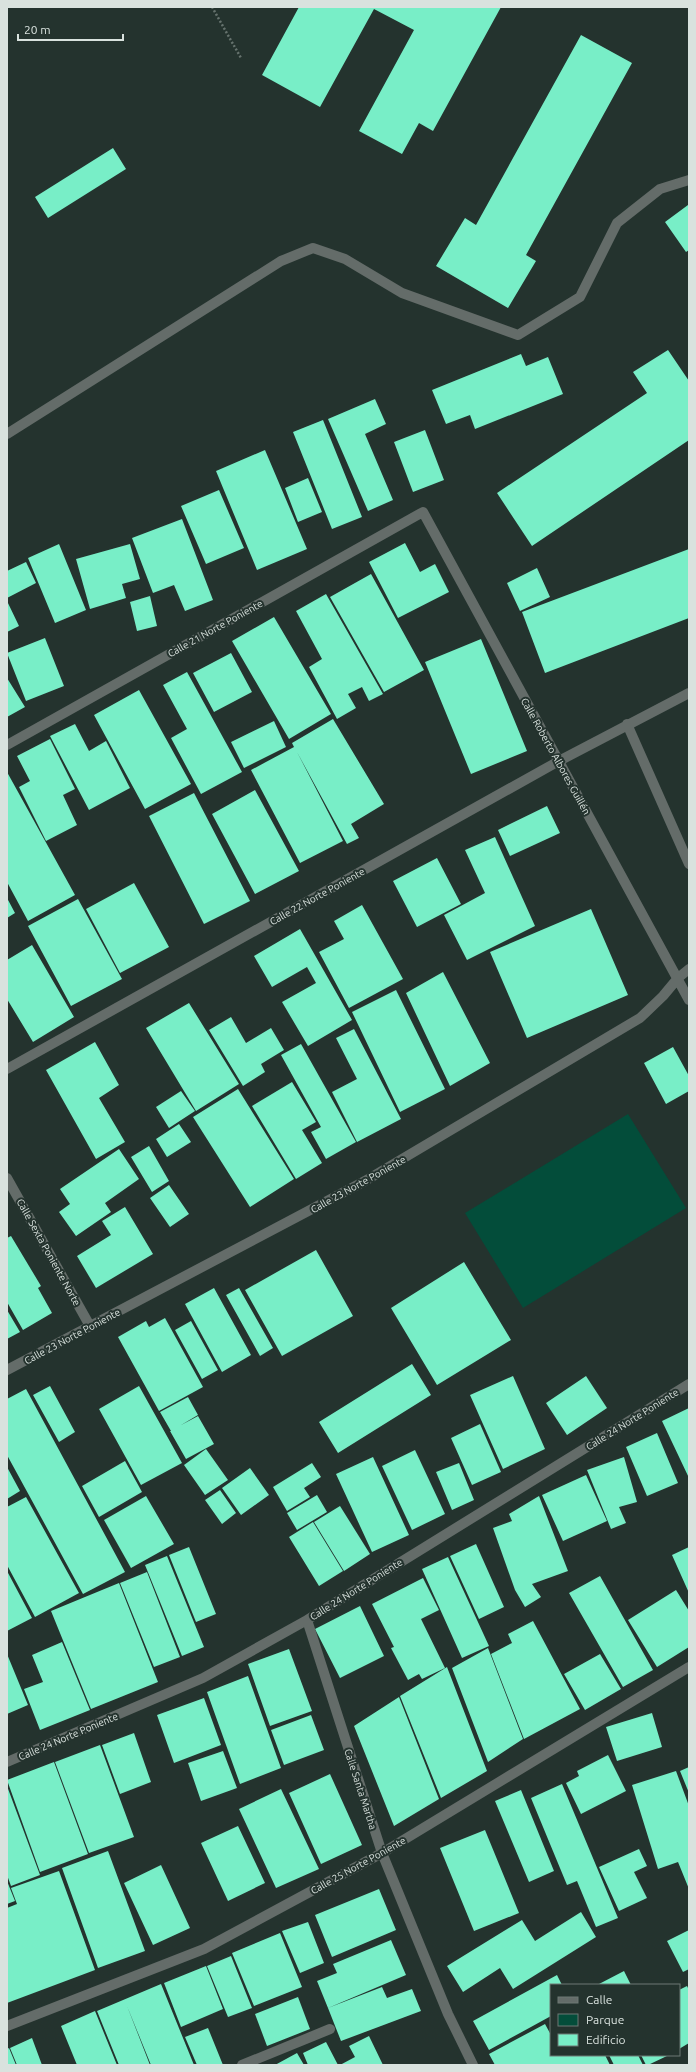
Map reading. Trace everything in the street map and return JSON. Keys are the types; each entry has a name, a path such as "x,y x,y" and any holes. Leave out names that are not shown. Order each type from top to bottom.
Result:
{"street":[{"path":"7,434 281,261 313,248 346,259 402,293 518,335 580,297 617,223 660,188 689,180"},
{"name":"Calle 21 Norte Poniente","path":"7,745 423,512"},
{"name":"Calle Roberto Albores Guillén","path":"423,512 689,1000"},
{"name":"Calle 22 Norte Poniente","path":"7,1069 559,761 689,692"},
{"path":"627,724 689,864"},
{"name":"Calle 23 Norte Poniente","path":"7,1370 365,1182 640,1018 663,996 678,978 689,969"},
{"name":"Calle Sexta Poniente Norte","path":"7,1178 90,1326"},
{"name":"Calle 24 Norte Poniente","path":"7,1762 203,1678 307,1620 689,1384"},
{"name":"Calle Santa Martha","path":"307,1620 382,1853 448,2014 473,2065"},
{"name":"Calle 25 Norte Poniente","path":"7,2026 204,1949 382,1853 689,1667"},
{"path":"242,2065 330,2029"}],"path":[{"path":"212,7 241,58"}],"green space":[{"path":"628,1114 686,1208 523,1308 465,1213"}],"building":[{"path":"299,7 501,7 433,131 419,123 402,154 359,131 414,30 374,9 320,107 262,75"},
{"path":"581,35 632,63 526,255 536,261 508,308 436,266 465,218 476,225"},
{"path":"113,148 126,169 48,218 35,197"},
{"path":"688,205 689,250 686,252 665,222"},
{"path":"668,350 689,381 689,440 532,546 497,493 647,393 633,372"},
{"path":"521,354 526,366 548,357 563,394 475,429 470,415 446,424 432,390"},
{"path":"375,399 386,424 365,434 393,500 368,511 328,419"},
{"path":"323,420 362,517 332,529 293,432"},
{"path":"425,430 444,480 413,492 394,442"},
{"path":"265,450 307,549 257,570 216,471"},
{"path":"308,478 322,512 298,522 285,488"},
{"path":"219,490 244,548 206,564 181,506"},
{"path":"182,519 213,600 185,611 174,585 153,593 132,538"},
{"path":"405,543 420,572 435,564 449,592 398,618 369,562"},
{"path":"59,544 86,610 55,623 28,558"},
{"path":"130,544 140,579 122,584 126,598 90,609 76,559"},
{"path":"689,549 689,618 545,673 522,612"},
{"path":"26,562 36,583 7,598 7,571"},
{"path":"537,568 550,597 520,611 507,583"},
{"path":"371,574 424,670 384,692 330,597"},
{"path":"326,594 383,694 369,701 362,687 348,694 356,708 337,719 309,667 322,659 296,611"},
{"path":"150,596 157,626 137,631 130,602"},
{"path":"7,601 19,626 7,632"},
{"path":"274,617 331,714 289,739 232,641"},
{"path":"45,638 64,686 26,701 7,653"},
{"path":"481,639 527,751 471,774 425,662"},
{"path":"231,653 252,692 214,712 193,673"},
{"path":"187,672 242,772 201,794 171,738 187,729 163,685"},
{"path":"7,678 25,707 7,717"},
{"path":"139,690 191,784 145,809 94,715"},
{"path":"333,719 384,804 351,824 359,838 347,844 297,752 343,841 300,863 251,770 294,747 292,743"},
{"path":"274,721 286,747 244,768 231,742"},
{"path":"75,724 89,751 106,741 130,788 89,810 50,736"},
{"path":"50,739 75,789 63,795 77,825 46,841 19,787 30,781 17,756"},
{"path":"7,772 75,895 28,921 7,882"},
{"path":"255,790 299,871 255,894 212,814"},
{"path":"194,793 250,901 204,924 149,816"},
{"path":"547,806 560,833 510,856 498,830"},
{"path":"495,837 535,926 467,960 444,915 485,893 465,850"},
{"path":"437,858 461,904 417,927 393,881"},
{"path":"134,883 169,947 120,973 86,909"},
{"path":"7,898 15,913 7,918"},
{"path":"78,899 122,979 71,1006 28,926"},
{"path":"362,905 403,979 349,1008 319,952 344,939 334,921"},
{"path":"591,909 628,995 527,1038 490,952"},
{"path":"300,929 352,1020 308,1046 282,1002 316,983 307,967 272,987 254,956"},
{"path":"32,945 74,1017 33,1042 7,999 7,960"},
{"path":"443,972 490,1063 450,1086 406,993"},
{"path":"396,990 445,1089 400,1112 352,1012"},
{"path":"189,1003 239,1084 196,1111 146,1028"},
{"path":"231,1017 246,1043 271,1028 284,1050 261,1064 265,1072 243,1086 209,1030"},
{"path":"354,1029 401,1119 357,1142 332,1092 357,1079 336,1038"},
{"path":"95,1042 119,1085 99,1098 125,1142 96,1159 46,1070"},
{"path":"301,1044 356,1142 326,1159 311,1132 321,1127 281,1055"},
{"path":"673,1047 689,1076 689,1091 666,1104 644,1063"},
{"path":"292,1082 316,1122 302,1130 322,1163 296,1179 252,1106"},
{"path":"238,1089 294,1179 250,1207 193,1117"},
{"path":"181,1091 195,1111 169,1128 156,1107"},
{"path":"179,1124 191,1142 167,1157 156,1139"},
{"path":"149,1146 169,1181 152,1192 131,1157"},
{"path":"119,1149 139,1179 105,1203 111,1212 76,1236 59,1212 70,1204 60,1189"},
{"path":"169,1185 189,1214 170,1227 150,1198"},
{"path":"125,1207 153,1254 96,1288 77,1256 111,1235 102,1221"},
{"path":"11,1236 41,1286 38,1288 52,1313 23,1330 7,1302 7,1238"},
{"path":"316,1250 353,1316 282,1356 245,1290"},
{"path":"464,1262 511,1340 437,1385 391,1308"},
{"path":"214,1288 251,1355 222,1372 185,1304"},
{"path":"239,1288 273,1348 260,1356 226,1295"},
{"path":"7,1310 20,1332 7,1339"},
{"path":"165,1318 203,1387 159,1411 118,1337 146,1321 149,1327"},
{"path":"191,1321 218,1370 202,1379 175,1330"},
{"path":"412,1364 431,1395 338,1453 319,1422"},
{"path":"513,1376 545,1449 503,1469 470,1395"},
{"path":"586,1376 607,1408 567,1435 546,1403"},
{"path":"50,1386 75,1432 59,1442 33,1395"},
{"path":"139,1386 182,1463 141,1485 99,1409"},
{"path":"26,1389 125,1572 83,1594 7,1455 7,1399"},
{"path":"188,1397 198,1415 171,1431 160,1412"},
{"path":"689,1408 689,1478 662,1421"},
{"path":"198,1416 214,1444 186,1459 170,1431"},
{"path":"480,1424 501,1472 472,1485 451,1438"},
{"path":"657,1433 678,1483 647,1496 626,1447"},
{"path":"206,1449 228,1480 205,1495 184,1465"},
{"path":"415,1450 445,1514 412,1530 382,1466"},
{"path":"373,1457 409,1535 372,1552 336,1474"},
{"path":"624,1457 637,1502 619,1507 626,1523 611,1529 587,1470"},
{"path":"125,1461 142,1492 99,1517 82,1486"},
{"path":"312,1463 321,1477 304,1488 310,1497 287,1511 273,1487"},
{"path":"459,1463 474,1500 452,1510 436,1472"},
{"path":"7,1467 20,1491 7,1499"},
{"path":"250,1468 269,1495 241,1515 222,1488"},
{"path":"586,1475 607,1521 563,1541 542,1495"},
{"path":"220,1490 236,1513 222,1524 205,1500"},
{"path":"317,1495 327,1512 297,1530 287,1513"},
{"path":"146,1496 174,1544 131,1568 104,1520"},
{"path":"539,1496 568,1571 532,1584 541,1597 525,1607 515,1590 493,1528 512,1521 509,1514"},
{"path":"26,1497 79,1593 35,1617 7,1565 7,1507"},
{"path":"340,1506 370,1554 344,1571 314,1522"},
{"path":"313,1522 343,1571 319,1586 289,1537"},
{"path":"476,1544 504,1607 479,1619 450,1556"},
{"path":"189,1547 216,1614 196,1622 169,1555"},
{"path":"689,1547 689,1593 672,1555"},
{"path":"167,1556 204,1647 182,1656 145,1565"},
{"path":"448,1557 489,1646 462,1658 422,1569"},
{"path":"7,1571 32,1618 7,1631"},
{"path":"147,1572 180,1657 154,1667 120,1583"},
{"path":"600,1576 653,1670 623,1687 569,1593"},
{"path":"423,1578 439,1610 421,1619 445,1668 422,1679 419,1674 408,1680 391,1648 394,1647 372,1604"},
{"path":"119,1583 158,1682 91,1709 51,1611"},
{"path":"676,1590 689,1611 689,1647 657,1667 628,1620"},
{"path":"360,1606 384,1656 340,1678 315,1629"},
{"path":"533,1621 580,1709 524,1739 491,1654 512,1643 508,1634"},
{"path":"62,1642 90,1710 40,1730 24,1689 43,1682 32,1655"},
{"path":"488,1648 523,1739 488,1762 452,1668"},
{"path":"289,1649 312,1711 270,1726 248,1664"},
{"path":"7,1654 28,1705 7,1714"},
{"path":"600,1654 621,1689 585,1710 564,1674"},
{"path":"447,1667 487,1771 441,1798 400,1696"},
{"path":"248,1676 281,1768 240,1784 207,1692"},
{"path":"399,1697 439,1799 394,1826 354,1726"},
{"path":"204,1698 221,1745 174,1763 157,1715"},
{"path":"652,1713 662,1747 617,1761 606,1727"},
{"path":"311,1715 324,1750 284,1765 271,1730"},
{"path":"134,1733 151,1782 120,1794 102,1745"},
{"path":"100,1745 134,1837 89,1853 55,1762"},
{"path":"223,1751 237,1788 201,1801 188,1763"},
{"path":"608,1755 626,1791 581,1814 566,1783 579,1776 577,1771"},
{"path":"54,1762 88,1854 40,1872 7,1780"},
{"path":"689,1767 689,1793 680,1771"},
{"path":"676,1771 689,1806 689,1889 678,1862 658,1869 632,1785"},
{"path":"330,1774 362,1845 321,1864 289,1793"},
{"path":"562,1784 618,1918 596,1927 577,1881 567,1885 531,1798"},
{"path":"7,1786 40,1875 11,1886 7,1875"},
{"path":"281,1789 319,1869 276,1888 239,1809"},
{"path":"521,1790 554,1871 529,1882 495,1801"},
{"path":"238,1826 265,1883 228,1901 201,1843"},
{"path":"485,1830 519,1913 474,1931 440,1848"},
{"path":"639,1849 647,1866 634,1872 647,1898 619,1911 599,1867"},
{"path":"108,1851 145,1951 98,1968 62,1868"},
{"path":"161,1865 190,1928 153,1945 124,1883"},
{"path":"59,1871 95,1970 7,2003 7,1908 17,1904 11,1888"},
{"path":"7,1881 15,1901 7,1904"},
{"path":"379,1889 396,1930 332,1957 315,1915"},
{"path":"581,1912 596,1937 513,1989 500,1968 463,1992 447,1966 522,1920 535,1941"},
{"path":"308,1922 324,1963 300,1973 282,1931"},
{"path":"689,1930 689,1969 683,1972 667,1941"},
{"path":"280,1933 302,1987 254,2006 232,1953"},
{"path":"391,1940 406,1975 328,2008 317,1981 337,1973 333,1964"},
{"path":"231,1956 252,2008 228,2017 207,1966"},
{"path":"206,1966 223,2009 181,2027 164,1983"},
{"path":"624,1971 630,1984 599,1984"},
{"path":"557,1975 562,1984 550,1984 550,2017 489,2050 473,2021"},
{"path":"161,1984 194,2065 151,2065 127,2006 150,2065 119,2065 97,2011"},
{"path":"687,1986 689,1990 689,2043 680,2048 680,1990"},
{"path":"382,1987 387,1998 412,1989 421,2011 341,2041 328,2008"},
{"path":"298,1997 310,2029 267,2046 255,2014"},
{"path":"95,2011 117,2065 77,2065 61,2026"},
{"path":"545,2024 550,2033 550,2056 606,2056 610,2065 495,2065 489,2054"},
{"path":"208,2028 223,2065 197,2065 185,2037"},
{"path":"369,2036 383,2065 340,2065 355,2057 349,2046"},
{"path":"32,2038 42,2065 17,2065 10,2048"},
{"path":"326,2042 338,2065 308,2065 303,2053"},
{"path":"9,2048 16,2065 7,2065 7,2049"},
{"path":"297,2053 304,2065 275,2065"},
{"path":"610,2056 638,2056 643,2065 614,2065"},
{"path":"642,2056 667,2056 648,2065 646,2065"}]}
